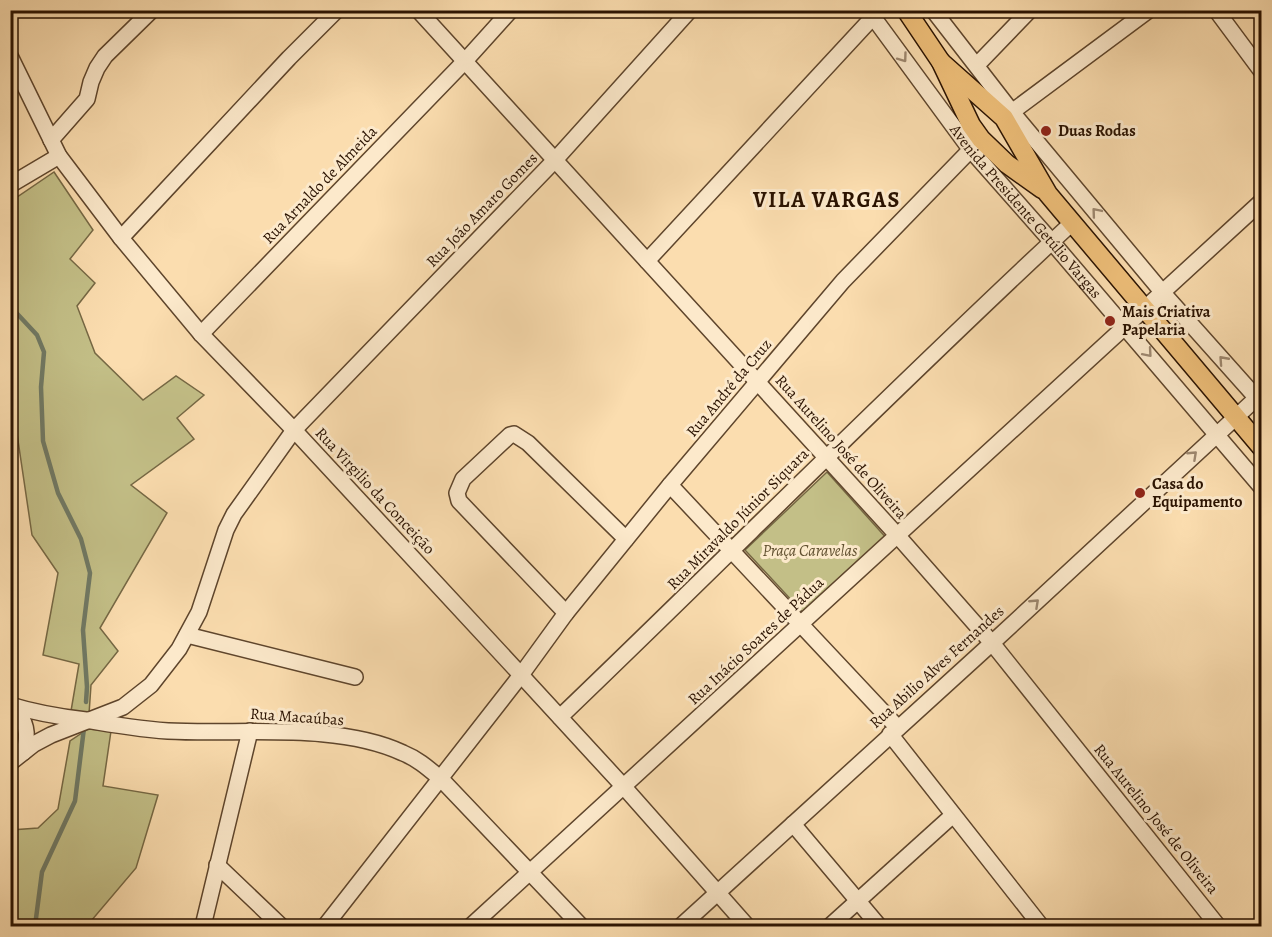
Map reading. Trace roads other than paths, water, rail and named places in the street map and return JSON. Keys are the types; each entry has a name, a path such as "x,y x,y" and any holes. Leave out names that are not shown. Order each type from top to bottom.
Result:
{"main road":[{"name":"Avenida Presidente Getúlio Vargas","path":"906,10 941,62 968,120 975,144 994,153 1048,194"},
{"name":"Avenida Presidente Getúlio Vargas","path":"941,62 1005,117 1048,194 1262,448"},
{"path":"968,120 979,108 1005,117 1007,146 994,153"}],"street":[{"path":"51,140 87,99 91,82 105,56 152,10"},
{"path":"122,238 289,58 337,10"},
{"name":"Rua Aurelino José de Oliveira","path":"417,10 897,535 992,643 1218,927"},
{"name":"Rua Arnaldo de Almeida","path":"201,334 465,61 511,10"},
{"name":"Rua João Amaro Gomes","path":"10,763 33,744 109,713 133,700 150,685 169,663 199,612 226,530 234,514 294,430 555,160 690,10"},
{"name":"Avenida Presidente Getúlio Vargas","path":"933,10 977,65 1005,117 1260,398"},
{"path":"977,65 1030,10"},
{"path":"1005,117 1149,10"},
{"path":"1216,10 1262,72"},
{"path":"647,261 871,14"},
{"name":"Avenida Presidente Getúlio Vargas","path":"871,14 1052,242 1262,488"},
{"name":"Rua Virgilio da Conceição","path":"10,56 59,156 122,238 201,334 294,430 560,717 747,927"},
{"name":"Rua André da Cruz","path":"326,927 521,675 566,613 670,484 843,281 975,144"},
{"path":"10,185 59,156"},
{"name":"Rua Inácio Soares de Pádua","path":"471,927 1262,201"},
{"name":"Rua Miravaldo Júnior Siquara","path":"560,717 1072,223"},
{"name":"Rua Abilio Alves Fernandes","path":"681,927 992,643 1216,433 1260,398"},
{"path":"566,613 459,501 457,493 463,479 510,435 514,434 524,439 626,539"},
{"path":"670,484 802,624 894,731 953,815 1041,927"},
{"path":"187,635 356,677"},
{"path":"12,705 23,717 27,728 24,752"},
{"name":"Rua Macaúbas","path":"12,705 56,717 129,728 338,736 378,744 410,756 424,764 441,779 581,927"},
{"path":"203,927 250,731"},
{"path":"830,927 953,815"},
{"path":"793,824 879,927"},
{"path":"217,866 281,927"}],"waterway":[{"path":"10,306 37,335 44,352 41,387 43,441 58,493 81,539 90,573 83,630 86,702"},
{"path":"35,926 42,872 75,801 84,728"}],"place":[{"name":"Duas Rodas","path":"1046,131"},
{"name":"Mais Criativa Papelaria","path":"1110,321"},
{"name":"Casa do Equipamento","path":"1140,493"}],"district":[{"name":"VILA VARGAS","path":"827,200"}],"park label":[{"name":"Praça Caravelas","path":"810,551"}]}
